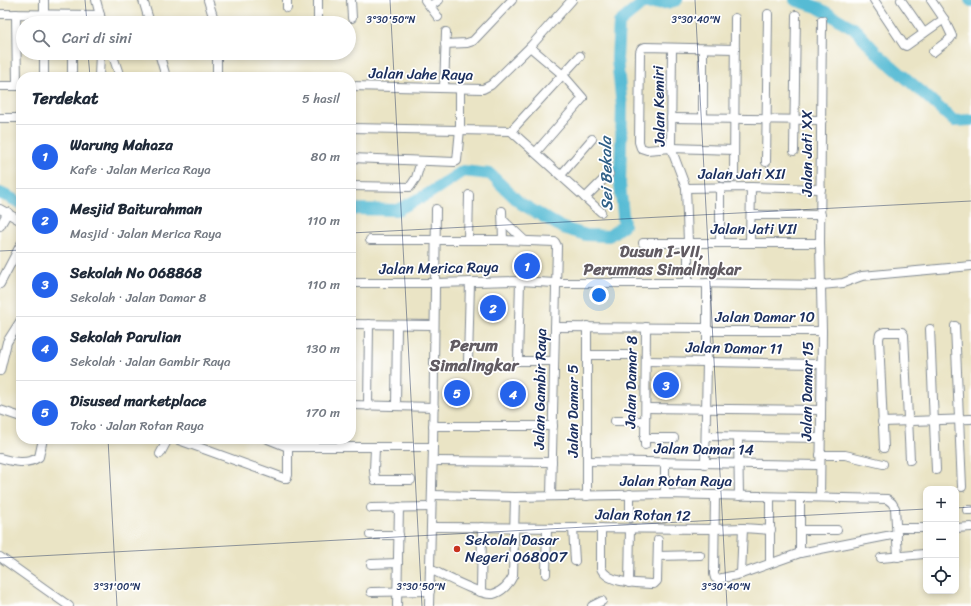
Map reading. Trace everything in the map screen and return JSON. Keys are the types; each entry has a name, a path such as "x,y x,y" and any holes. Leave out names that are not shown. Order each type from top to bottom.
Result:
{"street":[{"path":"44,0 44,14"},
{"path":"96,0 100,16"},
{"path":"144,0 148,16"},
{"path":"208,0 213,16"},
{"path":"318,0 318,16"},
{"path":"351,0 352,16"},
{"path":"438,0 427,3 438,17"},
{"path":"445,44 467,43 473,41 512,0"},
{"name":"Jalan Jahe Raya","path":"356,86 483,89 492,85 530,47 572,0"},
{"path":"874,0 904,45 908,45 944,20"},
{"path":"901,0 924,33"},
{"path":"931,0 952,36 933,52"},
{"path":"0,14 44,14 56,16"},
{"path":"766,162 768,14"},
{"path":"794,151 796,15"},
{"path":"723,178 734,178 735,18"},
{"name":"Jalan Jati XX","path":"821,285 822,20"},
{"path":"444,88 446,32"},
{"path":"530,47 563,75 583,98 536,152"},
{"path":"734,150 671,148 646,150 641,148 639,135 641,49 645,47 735,49"},
{"name":"Jalan Kemiri","path":"672,48 671,148 686,188 688,282"},
{"path":"703,49 703,118"},
{"path":"511,131 580,56"},
{"path":"18,60 18,72"},
{"path":"44,60 44,72"},
{"path":"72,60 72,72"},
{"path":"99,72 100,60"},
{"path":"114,60 118,72"},
{"path":"161,60 165,72"},
{"path":"217,60 217,72"},
{"path":"0,86 16,86"},
{"path":"356,158 457,161 460,129 460,89"},
{"path":"0,118 16,118"},
{"path":"671,118 822,120"},
{"path":"356,128 511,131 602,212"},
{"path":"561,176 592,139"},
{"path":"356,186 410,187 416,178 421,161"},
{"path":"585,198 609,174"},
{"path":"720,187 720,243"},
{"path":"750,243 751,187"},
{"name":"Jalan Jati XII","path":"686,188 751,187 822,189"},
{"path":"468,240 469,195"},
{"path":"429,606 434,407 436,209"},
{"path":"0,226 4,211 16,217"},
{"path":"502,211 503,240"},
{"path":"751,215 821,216"},
{"path":"503,220 524,240"},
{"path":"370,240 524,240"},
{"name":"Jalan Gambir Raya","path":"524,240 552,241 555,242 557,246 551,496"},
{"name":"Jalan Jati VII","path":"643,243 820,243"},
{"path":"0,284 16,254"},
{"name":"Jalan Merica Raya","path":"356,283 520,281 555,283 688,282 821,285 843,283 862,276 971,266"},
{"path":"520,281 518,361 554,361"},
{"path":"468,362 470,282"},
{"path":"705,464 707,283"},
{"name":"Jalan Damar 15","path":"820,497 822,331 821,285"},
{"path":"356,324 434,325"},
{"path":"368,406 369,324"},
{"path":"396,406 397,325"},
{"name":"Jalan Damar 10","path":"555,327 587,326 822,331"},
{"name":"Jalan Damar 5","path":"587,326 587,496"},
{"path":"955,326 962,487"},
{"name":"Jalan Damar 8","path":"646,327 646,408 644,421 644,441 674,438"},
{"path":"0,371 8,342 16,328"},
{"path":"930,329 936,470"},
{"path":"884,448 879,339 880,334 884,332 898,331 902,332 904,335 910,460"},
{"path":"0,348 8,342"},
{"path":"587,355 632,356"},
{"name":"Jalan Damar 11","path":"646,361 821,364"},
{"path":"356,405 434,407"},
{"path":"646,408 820,410"},
{"path":"0,410 16,415"},
{"path":"882,422 971,419"},
{"path":"615,421 644,421"},
{"path":"433,426 553,426"},
{"path":"706,436 820,438"},
{"path":"738,437 739,496"},
{"path":"0,458 25,463 34,461 40,457 42,444"},
{"path":"160,454 165,444"},
{"path":"190,444 284,478 287,478 288,475 288,447"},
{"path":"280,444 288,447 433,448"},
{"path":"375,448 375,480 411,480"},
{"path":"820,455 840,454 883,464"},
{"path":"433,461 552,462"},
{"name":"Jalan Damar 14","path":"587,461 820,465"},
{"path":"665,462 665,494"},
{"name":"Jalan Rotan Raya","path":"432,494 515,497 665,494 887,499 895,508 898,557"},
{"path":"630,494 630,518"},
{"path":"715,495 714,574 715,578 718,579 742,574 800,553 897,531 923,528"},
{"path":"430,569 481,592 494,594 500,591 511,581 514,576 515,497"},
{"path":"770,497 770,564"},
{"path":"800,497 800,553"},
{"path":"397,606 399,507"},
{"path":"371,508 431,508"},
{"name":"Jalan Rotan 12","path":"431,526 514,528 743,528 771,530"},
{"path":"481,592 482,527"},
{"path":"959,528 971,527"},
{"path":"546,574 547,528"},
{"path":"573,528 575,561"},
{"path":"601,528 601,568 603,573 607,576 628,583 654,584 657,580 658,540"},
{"path":"628,583 630,528"},
{"path":"742,574 743,528"},
{"path":"800,530 837,530"},
{"path":"370,535 399,535"},
{"path":"881,558 923,554"},
{"path":"658,556 700,555"},
{"path":"0,557 69,606"},
{"path":"371,564 398,563"},
{"path":"371,592 430,590"},
{"path":"592,606 602,602"}],"waterway":[{"name":"Sei Bekala","path":"356,209 397,210 428,194 463,171 490,174 520,203 563,228 586,235 609,236 624,225 620,184 622,107 617,59 619,23 642,4 667,3 677,0"},
{"name":"Sei Bekala","path":"795,0 817,7 855,29 877,53 954,121 971,120"},
{"name":"Sei Bekala","path":"0,193 16,201"}],"place":[{"name":"Warung Mahaza","path":"527,266"},
{"name":"Mesjid Baiturahman","path":"493,308"},
{"name":"Sekolah No 068868","path":"666,385"},
{"name":"Disused marketplace","path":"457,393"},
{"name":"Sekolah Parulian","path":"513,394"},
{"name":"Sekolah Dasar Negeri 068007","path":"457,549"}],"district":[{"name":"Dusun I-VII, Perumnas Simalingkar","path":"662,260"},
{"name":"Perum Simalingkar","path":"474,355"}]}
